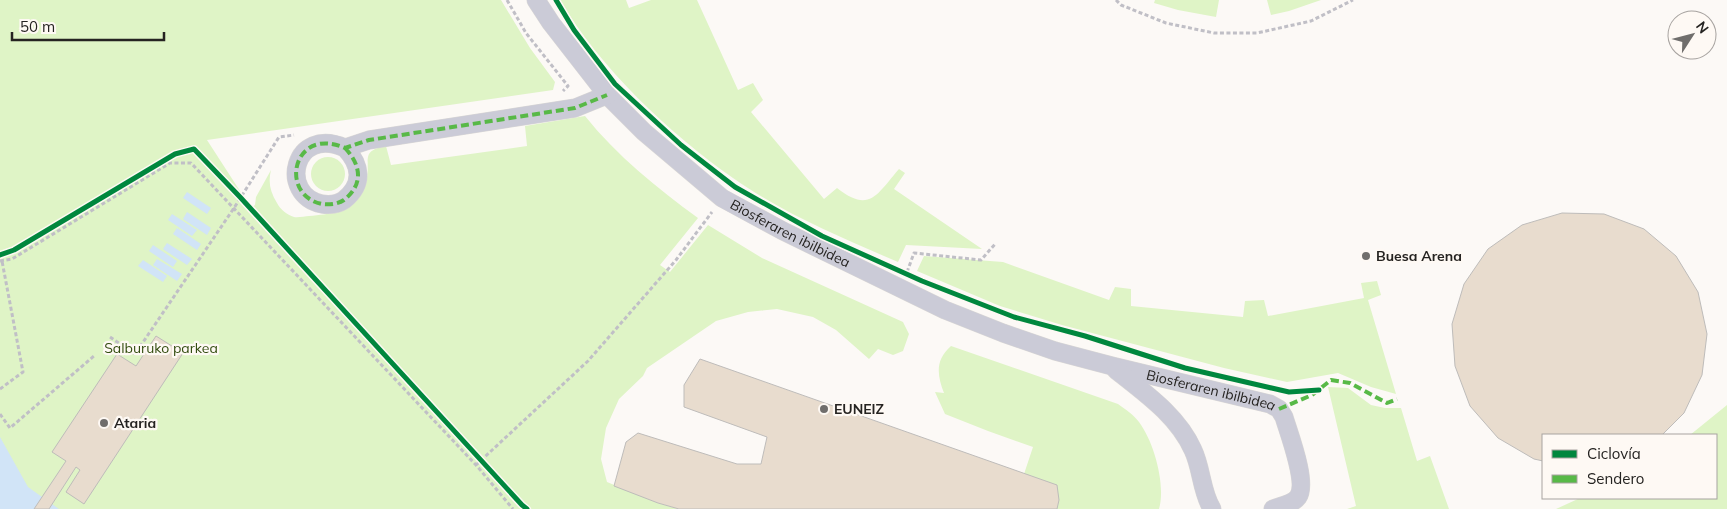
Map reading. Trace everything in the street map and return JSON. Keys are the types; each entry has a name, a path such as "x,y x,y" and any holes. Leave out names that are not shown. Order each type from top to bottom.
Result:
{"street":[{"name":"Biosferaren ibilbidea","path":"536,0 550,23 607,95 644,132 722,198 783,231 945,310 1038,345 1112,366 1270,404 1279,409 1284,417 1301,474 1302,487 1298,498 1273,509"},
{"path":"345,148 369,140 575,108 607,95"},
{"name":"Biosferaren ibilbidea","path":"1112,366 1177,422 1194,451 1205,494 1212,509"}],"path":[{"path":"1116,0 1121,5 1166,23 1214,33 1257,33 1311,21 1353,0"},
{"path":"56,225 175,154"},
{"path":"0,389 23,372 1,261 12,259 170,163 191,163 476,465 513,509"},
{"path":"234,190 247,204"},
{"path":"476,465 588,361 676,260 722,198"},
{"path":"906,274 914,253 981,260 996,243"},
{"path":"898,270 914,278"},
{"path":"0,414 10,428 94,356"},
{"path":"474,453 486,467"}],"green space":[{"name":"Salburuko parkea","path":"0,0 501,0 530,48 555,82 553,90 207,140 251,208 255,205 256,197 271,170 271,191 275,199 284,212 297,217 331,213 350,205 366,184 368,156 373,150 378,148 386,146 391,165 527,146 525,126 585,116 610,145 638,171 698,218 660,265 670,272 708,225 762,258 903,322 909,334 903,351 893,355 878,349 869,359 836,330 813,317 777,309 748,312 716,321 647,368 643,376 619,399 606,428 601,459 607,482 658,503 679,509 0,509"},
{"path":"560,0 626,0 629,8 651,0 697,0 738,90 753,83 763,100 751,112 824,199 837,188 858,200 872,198 899,169 905,173 894,189 982,249 906,245 898,262 814,225 772,203 709,160 638,98 595,50"},
{"path":"1155,0 1219,0 1216,17 1178,10 1154,3"},
{"path":"1267,0 1321,0 1271,15"},
{"path":"328,157 335,158 340,162 344,167 344,181 340,186 335,190 328,191 321,190 316,186 312,181 311,174 312,167 316,162 321,158"},
{"path":"924,256 1003,262 1109,300 1115,287 1131,289 1131,306 1243,317 1245,301 1264,300 1268,316 1364,298 1361,283 1377,281 1381,295 1368,300 1396,394 1371,387 1338,373 1287,382 1224,368 1062,325 1000,306 917,271"},
{"path":"951,346 1118,404 1129,412 1137,419 1144,430 1154,452 1160,476 1161,499 1159,509 1057,509 1024,474 1033,447 945,414 935,392 944,393 939,368 942,357"},
{"path":"1328,387 1348,388 1371,405 1385,408 1401,408 1417,461 1430,456 1449,509 1347,509 1356,506"},
{"path":"1727,405 1727,509 1556,509 1578,499 1717,499 1717,434 1691,434"}],"water":[{"path":"187,192 211,208 207,214 183,198"},
{"path":"187,212 211,228 207,235 183,219"},
{"path":"172,214 197,230 192,236 168,220"},
{"path":"177,228 201,244 197,250 173,234"},
{"path":"167,243 192,259 187,265 163,249"},
{"path":"153,245 177,261 173,267 149,251"},
{"path":"157,259 182,274 177,281 153,265"},
{"path":"143,260 167,276 163,282 138,266"},
{"path":"0,437 28,487 59,509 0,509"}],"building":[{"path":"1562,213 1604,214 1644,229 1676,256 1698,292 1707,334 1702,375 1684,413 1663,434 1542,434 1542,461 1534,459 1498,438 1470,406 1455,366 1452,324 1464,284 1488,249 1522,225"},
{"name":"Ataria","path":"156,336 183,353 84,504 66,492 80,470 76,467 49,509 34,509 66,461 52,452 117,354 136,366"},
{"path":"700,359 1057,485 1059,500 1057,509 679,509 614,486 626,442 638,433 737,464 761,464 767,437 684,407 684,385"}],"marked path":[{"path":"345,148 357,168 358,174 355,188 344,200 336,203 322,204 308,198 300,188 296,176 298,164 303,153 313,146 327,143 345,148 369,140 575,108 607,95"},
{"path":"1279,409 1312,395 1331,380 1350,383 1387,403 1397,399"}],"cycle path":[{"path":"556,0 574,30 615,84 681,145 735,187 822,236 922,281 1014,317 1085,336 1185,368 1289,392 1319,390"},
{"path":"0,255 14,250 175,154 194,149 527,509"}],"place":[{"name":"Buesa Arena","path":"1366,256"},
{"name":"EUNEIZ","path":"824,409"},
{"name":"Ataria","path":"104,423"}]}
